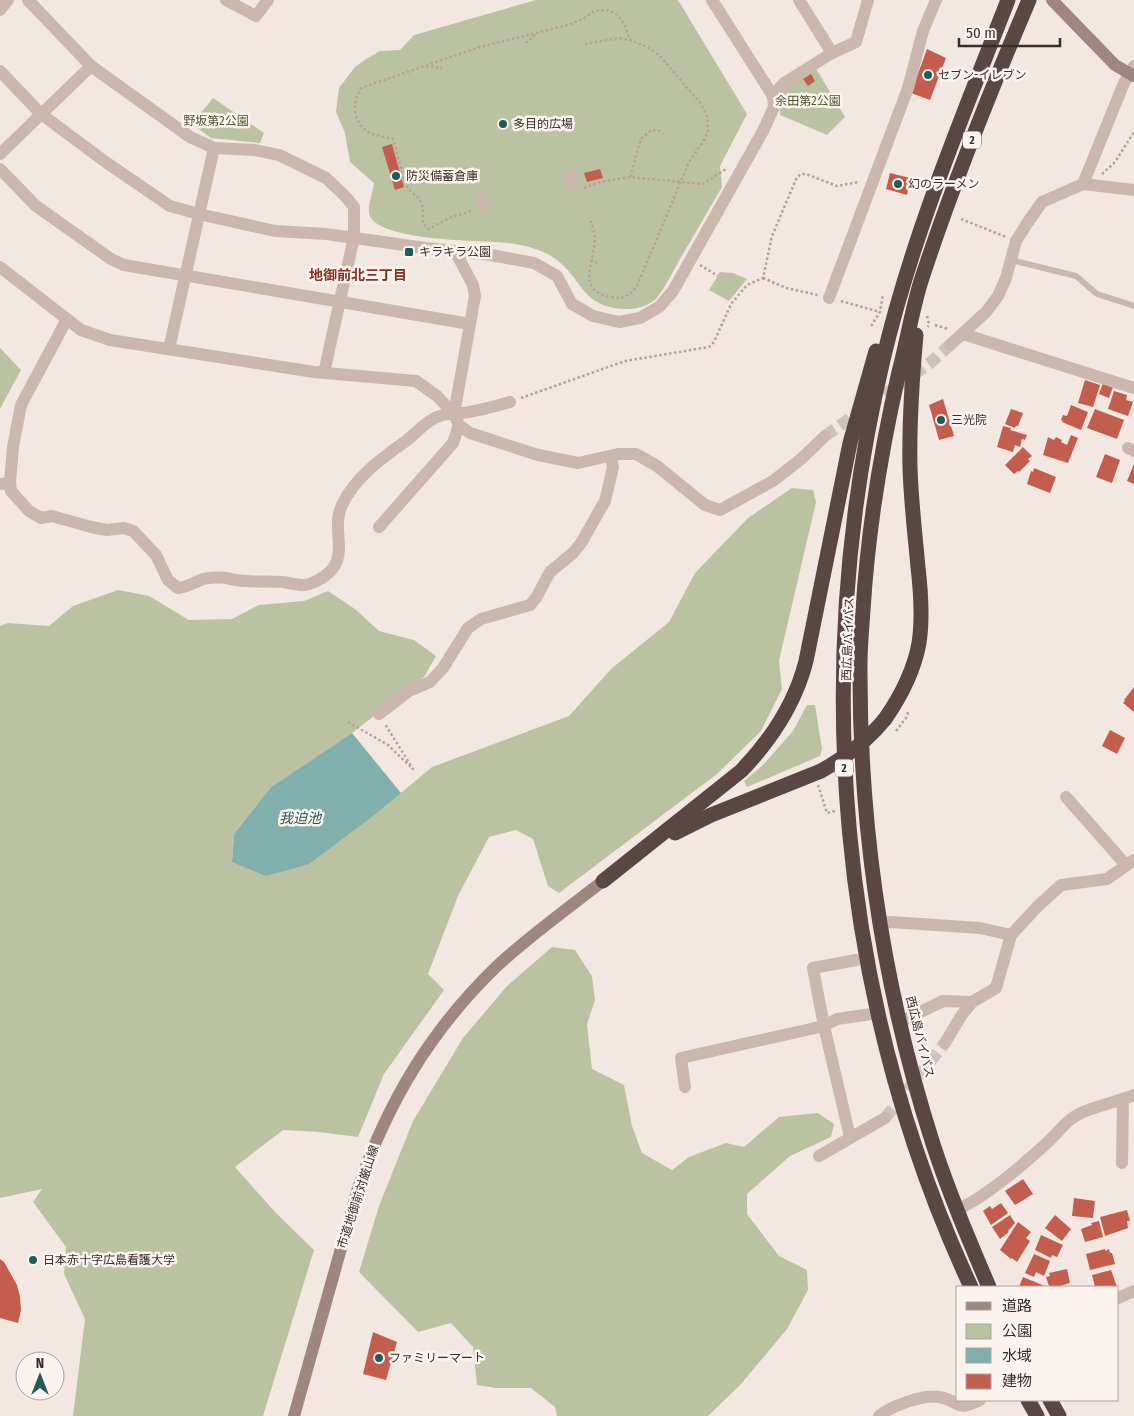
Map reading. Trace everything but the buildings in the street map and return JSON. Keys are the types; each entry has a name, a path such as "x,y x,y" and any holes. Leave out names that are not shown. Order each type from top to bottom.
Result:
{"highway":[{"name":"西広島バイパス","path":"971,1286 948,1235 922,1166 897,1088 878,1013 861,927 850,846 844,764 842,682 854,519 866,438 884,357 918,239 1008,0"},
{"name":"西広島バイパス","path":"989,1286 956,1210 933,1145 900,1022 880,923 865,808 860,661 865,580 876,492 887,424 920,283 971,143 1030,0"},
{"path":"603,881 741,771 758,754 784,716 806,661 841,485 860,403 885,323 918,239"},
{"path":"603,881 673,834 711,815 820,778 874,732 885,719 902,692 914,661 922,612 911,486 910,413 920,283"},
{"path":"1029,1401 1038,1416"},
{"path":"1051,1401 1059,1416"}],"street":[{"path":"0,10 8,0"},
{"path":"28,0 91,66 190,138 214,148 255,150 279,155 326,178 346,197 354,208 354,238 324,373"},
{"path":"226,0 256,16 268,0"},
{"path":"0,71 41,114 107,163 170,206 275,231 326,234 491,255 534,263 557,276 572,304 593,316 619,322 640,318 659,308 672,291 763,131 774,108 773,96 712,0"},
{"path":"799,0 832,53"},
{"path":"773,96 784,83 832,53 856,42 868,0"},
{"path":"829,298 908,88 923,31 936,0"},
{"path":"1052,0 1115,65 1132,72 1083,184"},
{"path":"0,154 91,66"},
{"path":"169,349 214,148"},
{"path":"0,169 36,206 111,259 124,265 470,324"},
{"path":"950,345 986,312 998,296 1003,287 1016,241 1042,202 1083,184 1134,190"},
{"path":"385,525 453,444 475,296 474,285 455,251"},
{"path":"0,267 81,330 110,340 324,373 416,381 437,396 470,433 494,442 559,460 578,463 611,456 636,454 657,466 705,505 720,510 773,481 801,459 825,436"},
{"path":"67,319 21,406 5,484 29,511 40,518 52,516 107,530 124,528 133,531 156,555 168,580 178,588 187,587 203,580 225,578 246,582 267,581 310,585 327,573 336,561 340,551 338,519 341,507 357,482 389,452 423,425 442,415 457,419 468,413 510,402"},
{"path":"963,334 1134,388"},
{"path":"379,714 409,691 430,682 443,668 468,628 481,619 530,604 536,598 550,572 572,553 580,543 605,501 613,467 611,456"},
{"path":"945,1043 972,1002 996,988 1011,935 1038,906 1061,885 1107,879 1130,863 1066,797"},
{"name":"市道地御前対厳山線","path":"294,1416 358,1188 369,1157 388,1115 410,1074 436,1036 465,1000 497,967 532,936 603,881"},
{"path":"880,923 891,922 980,928 1011,935"},
{"path":"850,1137 824,1026 813,968 856,960"},
{"path":"900,1022 944,1001 972,1002"},
{"path":"685,1087 680,1058 824,1026 837,1019 878,1013"},
{"path":"956,1210 967,1206 999,1183 1049,1141 1071,1119 1109,1102 1129,1097 1122,1163"},
{"path":"819,1156 885,1118"},
{"path":"1119,1298 1134,1291"},
{"path":"879,1416 896,1406 931,1397 941,1397 961,1406 978,1401"}],"lane":[{"path":"1011,260 1076,276 1097,294 1134,306"}],"path":[{"path":"480,205 449,218 430,229 425,227 422,222 423,206 418,196 407,188 393,139 372,134 359,123 354,105 356,96 361,88 480,47 568,25 583,19 594,11 606,10 618,15 625,26 630,40"},
{"path":"526,43 539,32"},
{"path":"585,44 618,38 630,40 647,47 660,56 701,104 706,116 708,131 703,142 688,162 638,286 629,295 619,299 599,294 593,289 588,278 595,235 589,218"},
{"path":"424,66 442,68"},
{"path":"630,178 641,139 651,130 660,130 663,134"},
{"path":"1083,184 1104,173 1115,162 1134,132"},
{"path":"574,182 600,182 630,178 703,184 731,166"},
{"path":"763,278 772,236 797,177 806,174 837,186 872,181"},
{"path":"960,219 1016,241"},
{"path":"690,259 718,276"},
{"path":"591,260 597,263"},
{"path":"510,402 625,361 709,347 714,342 731,304 747,285 763,278 786,288 880,312"},
{"path":"871,326 880,312 883,294"},
{"path":"926,313 929,324 926,331"},
{"path":"348,722 388,746 413,769 379,714"},
{"path":"820,778 827,813 836,810"}],"green space":[{"path":"536,0 678,0 747,114 720,166 722,187 662,291 653,301 641,307 629,309 612,308 600,304 591,298 562,264 551,256 532,248 518,244 448,240 405,234 387,229 374,222 369,213 374,183 350,162 345,133 336,112 339,88 355,67 380,51 400,50 414,35"},
{"name":"余田第2公園","path":"815,67 845,117 827,135 780,115 781,89"},
{"name":"野坂第2公園","path":"213,98 264,133 260,143 211,138 192,124"},
{"path":"720,272 733,273 747,279 729,301 709,290"},
{"path":"0,348 21,370 0,409"},
{"path":"792,488 813,490 816,502 779,661 782,689 761,731 717,774 559,893 548,886 533,839 516,830 489,837 458,896 428,974 444,990 384,1074 358,1137 283,1130 235,1167 275,1212 314,1250 263,1416 73,1416 85,1319 64,1274 66,1247 33,1202 42,1189 0,1198 0,626 8,623 49,626 73,606 118,590 149,596 189,620 232,619 259,605 304,601 328,591 355,609 379,631 414,640 436,656 424,677 352,733 271,787 234,834 232,862 377,813 432,767 569,716 611,669 669,622 695,573 748,518"},
{"path":"807,705 815,705 822,749 820,756 747,787 744,781 763,765 793,731"},
{"path":"552,947 575,950 592,976 595,1000 587,1024 592,1069 624,1085 632,1126 642,1153 672,1170 689,1157 726,1143 744,1147 779,1117 818,1113 834,1124 831,1137 790,1156 747,1194 747,1214 779,1256 807,1270 808,1290 787,1329 741,1384 708,1416 557,1416 555,1407 531,1388 496,1388 477,1385 473,1347 451,1323 418,1332 359,1272 379,1206 413,1121 463,1038 507,986"}],"water":[{"name":"我迫池","path":"352,733 401,793 309,864 266,876 232,862 234,834 271,787"}],"tunnel":[{"path":"825,436 930,363 950,345"},
{"path":"885,1118 945,1043"}],"place":[{"name":"セブン-イレブン","path":"928,75"},
{"name":"多目的広場","path":"503,124"},
{"name":"防災備蓄倉庫","path":"396,176"},
{"name":"幻のラーメン","path":"898,184"},
{"name":"キラキラ公園","path":"409,252"},
{"name":"三光院","path":"941,420"},
{"name":"日本赤十字広島看護大学","path":"33,1260"},
{"name":"ファミリーマート","path":"379,1358"}],"district":[{"name":"地御前北三丁目","path":"358,275"}]}
